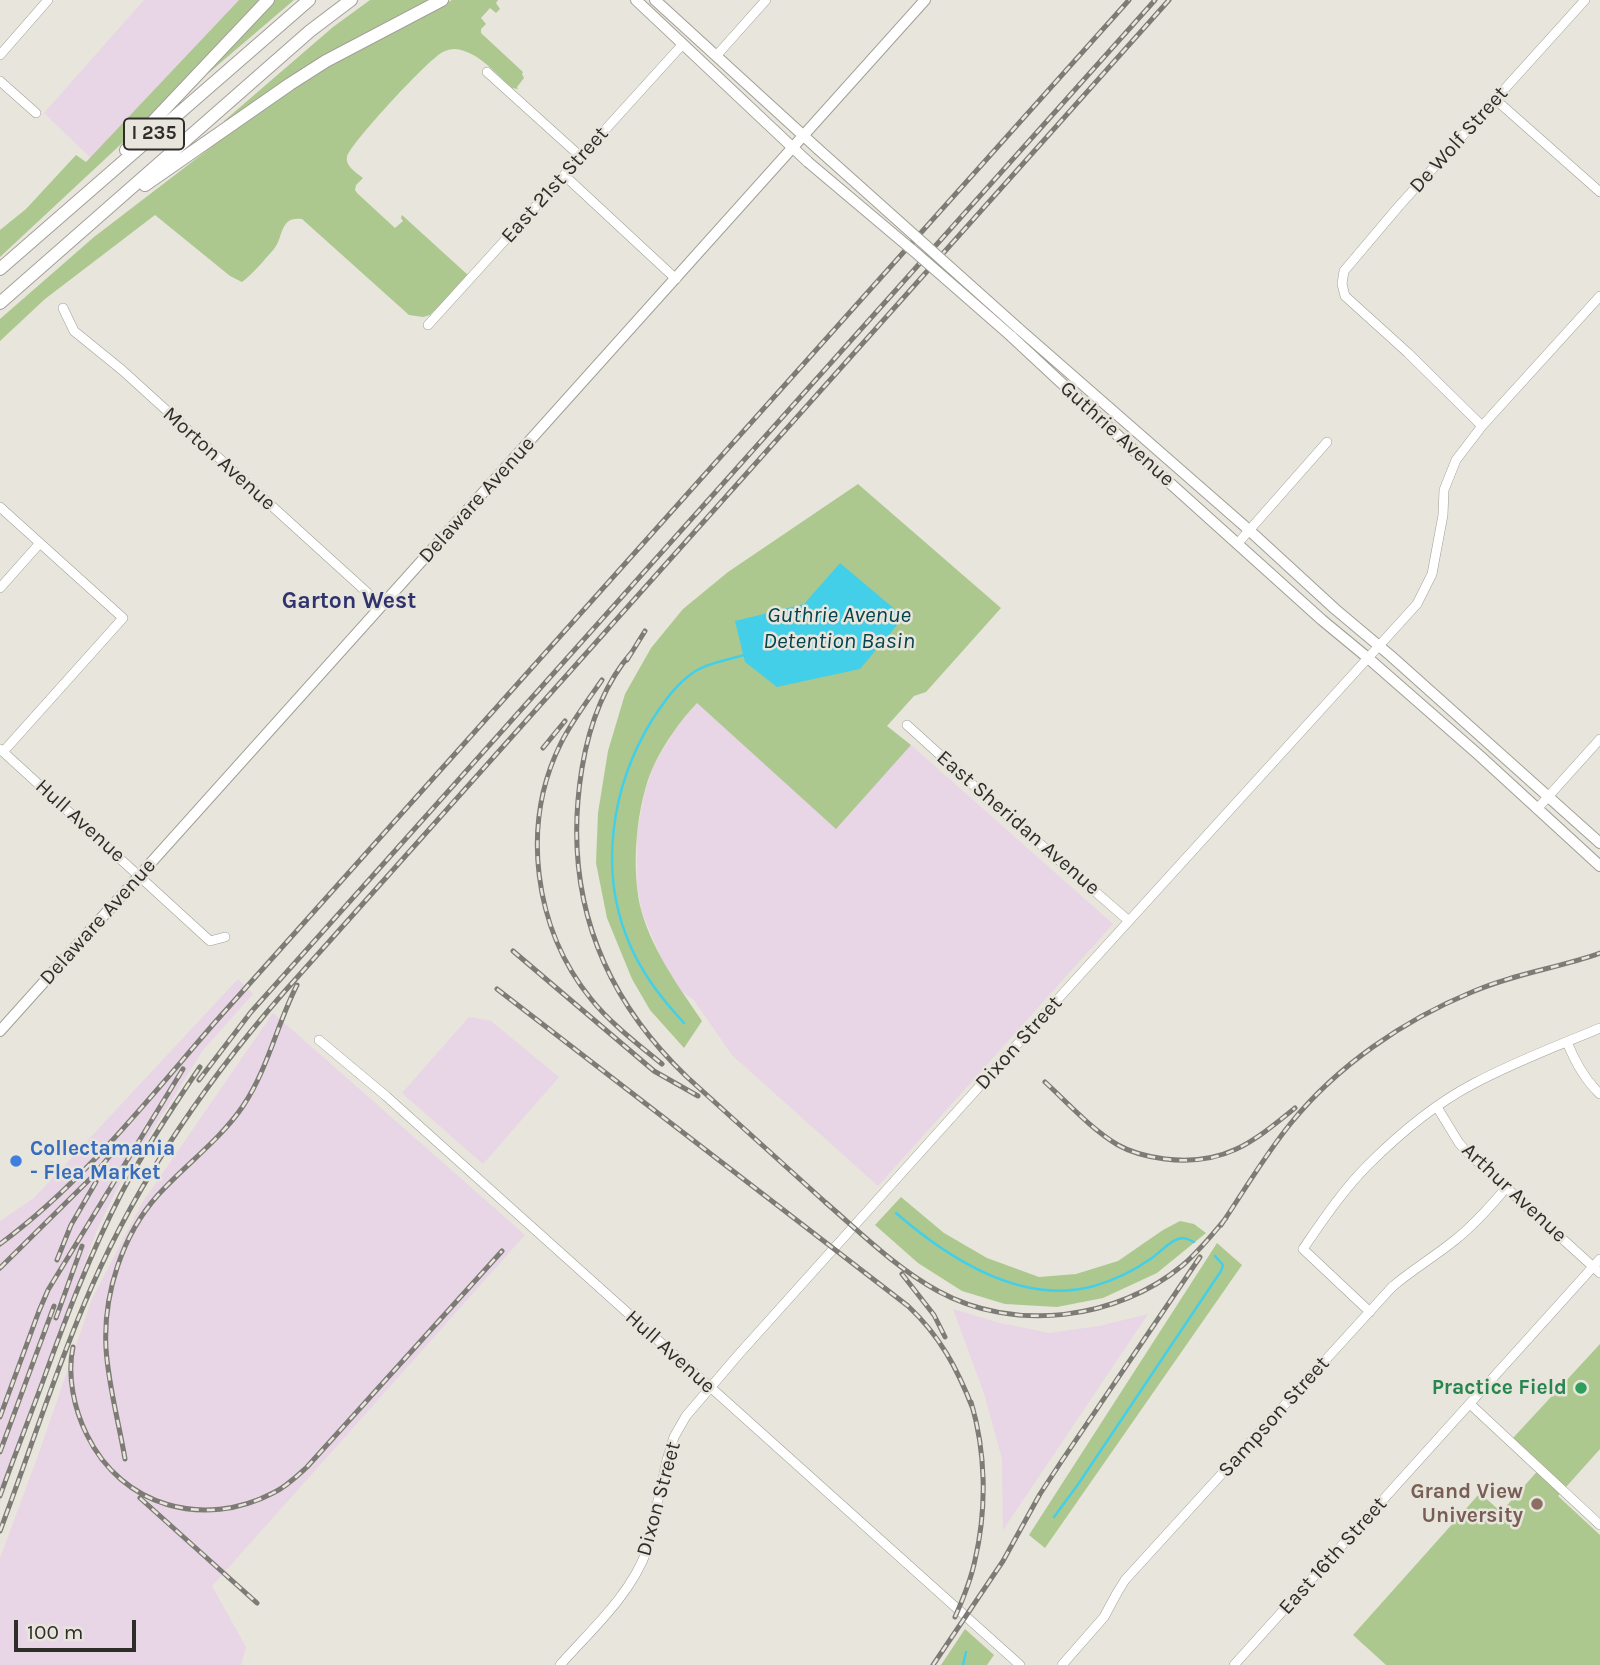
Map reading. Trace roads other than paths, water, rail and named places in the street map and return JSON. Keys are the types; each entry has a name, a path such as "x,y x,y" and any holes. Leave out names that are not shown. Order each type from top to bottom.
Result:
{"highway":[{"path":"81,197 268,0"},
{"name":"I 235","path":"0,269 309,0"},
{"name":"I 235","path":"0,303 310,31 351,0"},
{"path":"98,217 326,61 442,0"}],"main road":[{"name":"Guthrie Avenue","path":"636,0 808,162 1249,530 1600,843"},
{"name":"Guthrie Avenue","path":"655,0 1015,332 1141,457 1600,866"},
{"name":"Delaware Avenue","path":"0,1031 925,0"}],"street":[{"path":"0,54 48,0"},
{"path":"717,55 766,0"},
{"name":"De Wolf Street","path":"1482,426 1345,296 1342,284 1344,271 1585,0"},
{"name":"East 21st Street","path":"428,325 682,45"},
{"path":"487,72 580,156"},
{"path":"0,81 36,113"},
{"path":"1496,100 1600,192"},
{"path":"564,175 676,279"},
{"name":"Dixon Street","path":"560,1665 629,1587 643,1563 667,1460 674,1437 686,1416 1129,921 1418,604 1432,574 1443,515 1444,490 1456,460 1482,426 1600,296"},
{"name":"Morton Avenue","path":"63,308 74,331 132,379 382,606"},
{"path":"1238,542 1326,442"},
{"path":"0,507 123,618 2,750"},
{"path":"0,588 40,543"},
{"name":"East Sheridan Avenue","path":"907,726 1129,921"},
{"path":"1537,809 1600,739"},
{"name":"Hull Avenue","path":"2,750 211,941 225,937"},
{"path":"1370,1312 1303,1249 1345,1191 1392,1143 1437,1107 1481,1080 1600,1028"},
{"name":"Hull Avenue","path":"319,1040 393,1102 1020,1665"},
{"path":"1567,1042 1586,1079 1600,1094"},
{"name":"Arthur Avenue","path":"1437,1107 1469,1154 1598,1266"},
{"name":"Sampson Street","path":"1062,1665 1104,1617 1125,1580 1392,1287 1470,1228 1506,1188"},
{"name":"East 16th Street","path":"1234,1665 1598,1266"},
{"path":"1470,1404 1600,1525"}],"water":[{"name":"Guthrie Avenue Detention Basin","path":"840,563 904,617 860,669 777,687 745,662 735,621 804,604"}],"waterway":[{"path":"684,1023 654,986 630,945 614,888 614,830 627,773 638,746 666,700 681,682 699,669 744,655"},
{"path":"896,1213 963,1262 1013,1284 1040,1290 1094,1286 1139,1267 1175,1240 1184,1238 1194,1242"},
{"path":"1054,1517 1221,1271 1223,1265 1215,1256"},
{"path":"963,1665 966,1652"}],"railway":[{"path":"0,1244 59,1194 114,1138 1129,0"},
{"path":"199,1080 251,1012 1155,0"},
{"path":"0,1531 61,1363 102,1264 146,1181 225,1064 285,991 1169,0"},
{"path":"627,660 645,631"},
{"path":"632,652 613,678 599,706 589,737 577,813 577,856 583,897 609,974 630,1010 656,1044 687,1077 893,1261 938,1291 968,1304 999,1312 1032,1316 1097,1308 1128,1298 1157,1284 1183,1265 1226,1218"},
{"path":"602,680 565,735 548,775 540,808 537,842 539,876 556,941 572,971 591,999 607,1016 662,1064"},
{"path":"543,748 565,721"},
{"path":"513,951 654,1071 698,1096"},
{"path":"1221,1225 1263,1160 1291,1123 1329,1082 1373,1047 1422,1016 1472,992 1503,980 1600,953"},
{"path":"125,1459 106,1348 108,1307 117,1267 134,1228 145,1211 168,1184 224,1130 252,1092 297,985"},
{"path":"497,989 908,1306 946,1353 973,1409"},
{"path":"0,1496 99,1240 139,1161 200,1067"},
{"path":"0,1417 48,1290 183,1069"},
{"path":"1045,1082 1108,1139 1129,1150 1165,1159 1204,1159 1221,1155 1251,1141 1295,1108"},
{"path":"0,1268 93,1176 119,1145"},
{"path":"57,1260 71,1225 96,1182"},
{"path":"56,1318 82,1246"},
{"path":"73,1347 71,1381 78,1414 102,1460 121,1480 143,1494 167,1504 193,1509 220,1509 247,1504 278,1491 307,1467 502,1251"},
{"path":"933,1665 1003,1561 1040,1494 1200,1257"},
{"path":"902,1274 934,1315 945,1337"},
{"path":"0,1452 54,1306"},
{"path":"955,1617 971,1575 982,1521 982,1461 971,1402"},
{"path":"140,1498 257,1603"}],"place":[{"name":"Collectamania - Flea Market","path":"16,1161"},
{"name":"Practice Field","path":"1581,1388"},
{"name":"Grand View University","path":"1537,1504"}],"district":[{"name":"Garton West","path":"349,601"}]}
